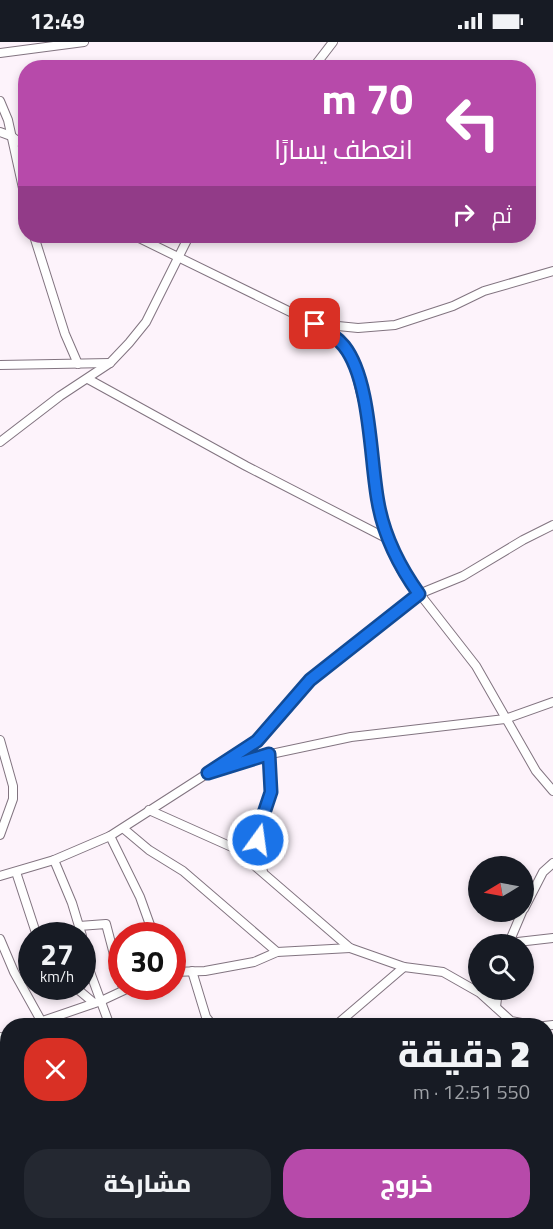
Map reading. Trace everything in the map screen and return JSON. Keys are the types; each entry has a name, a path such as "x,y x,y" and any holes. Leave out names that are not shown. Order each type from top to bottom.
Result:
{"street":[{"path":"0,53 84,42"},
{"path":"319,60 333,42"},
{"path":"0,101 18,167"},
{"path":"0,132 18,141"},
{"path":"36,243 65,334 78,364"},
{"path":"151,243 315,324 343,344 356,369 372,439 378,502 388,539 401,570 476,666 536,771 553,791"},
{"path":"0,442 60,396 110,363 146,322 186,243"},
{"path":"315,324 358,328 396,325 453,306 484,291 553,271"},
{"path":"0,365 110,363"},
{"path":"88,379 246,466 388,539"},
{"path":"0,876 54,861 124,829 149,810 257,741 310,680 419,594 463,576 553,525"},
{"path":"208,773 269,754 351,737 505,719 553,702"},
{"path":"0,740 1,756 13,786 13,799 0,835"},
{"path":"263,872 258,840 259,828 271,792 269,754"},
{"path":"149,810 234,848 350,948 404,967 426,969 452,976 480,993 508,1018"},
{"path":"124,829 149,850 183,871 277,952"},
{"path":"110,836 140,897 149,922"},
{"path":"54,861 77,922"},
{"path":"534,889 543,872 553,863"},
{"path":"16,872 32,922"},
{"path":"96,925 106,924 108,931"},
{"path":"534,941 553,938"},
{"path":"0,939 40,1018"},
{"path":"186,971 254,962 277,952 350,948"},
{"path":"343,1018 404,967"},
{"path":"192,971 207,1018"},
{"path":"58,1018 108,996"},
{"path":"96,998 106,1018"},
{"path":"496,1008 497,1000"}],"route":[{"path":"258,840 259,828 271,792 269,754 208,773 221,762 257,741 310,680 340,654 419,594 401,570 388,539 378,502 372,439 351,355 332,334 315,324"}]}
